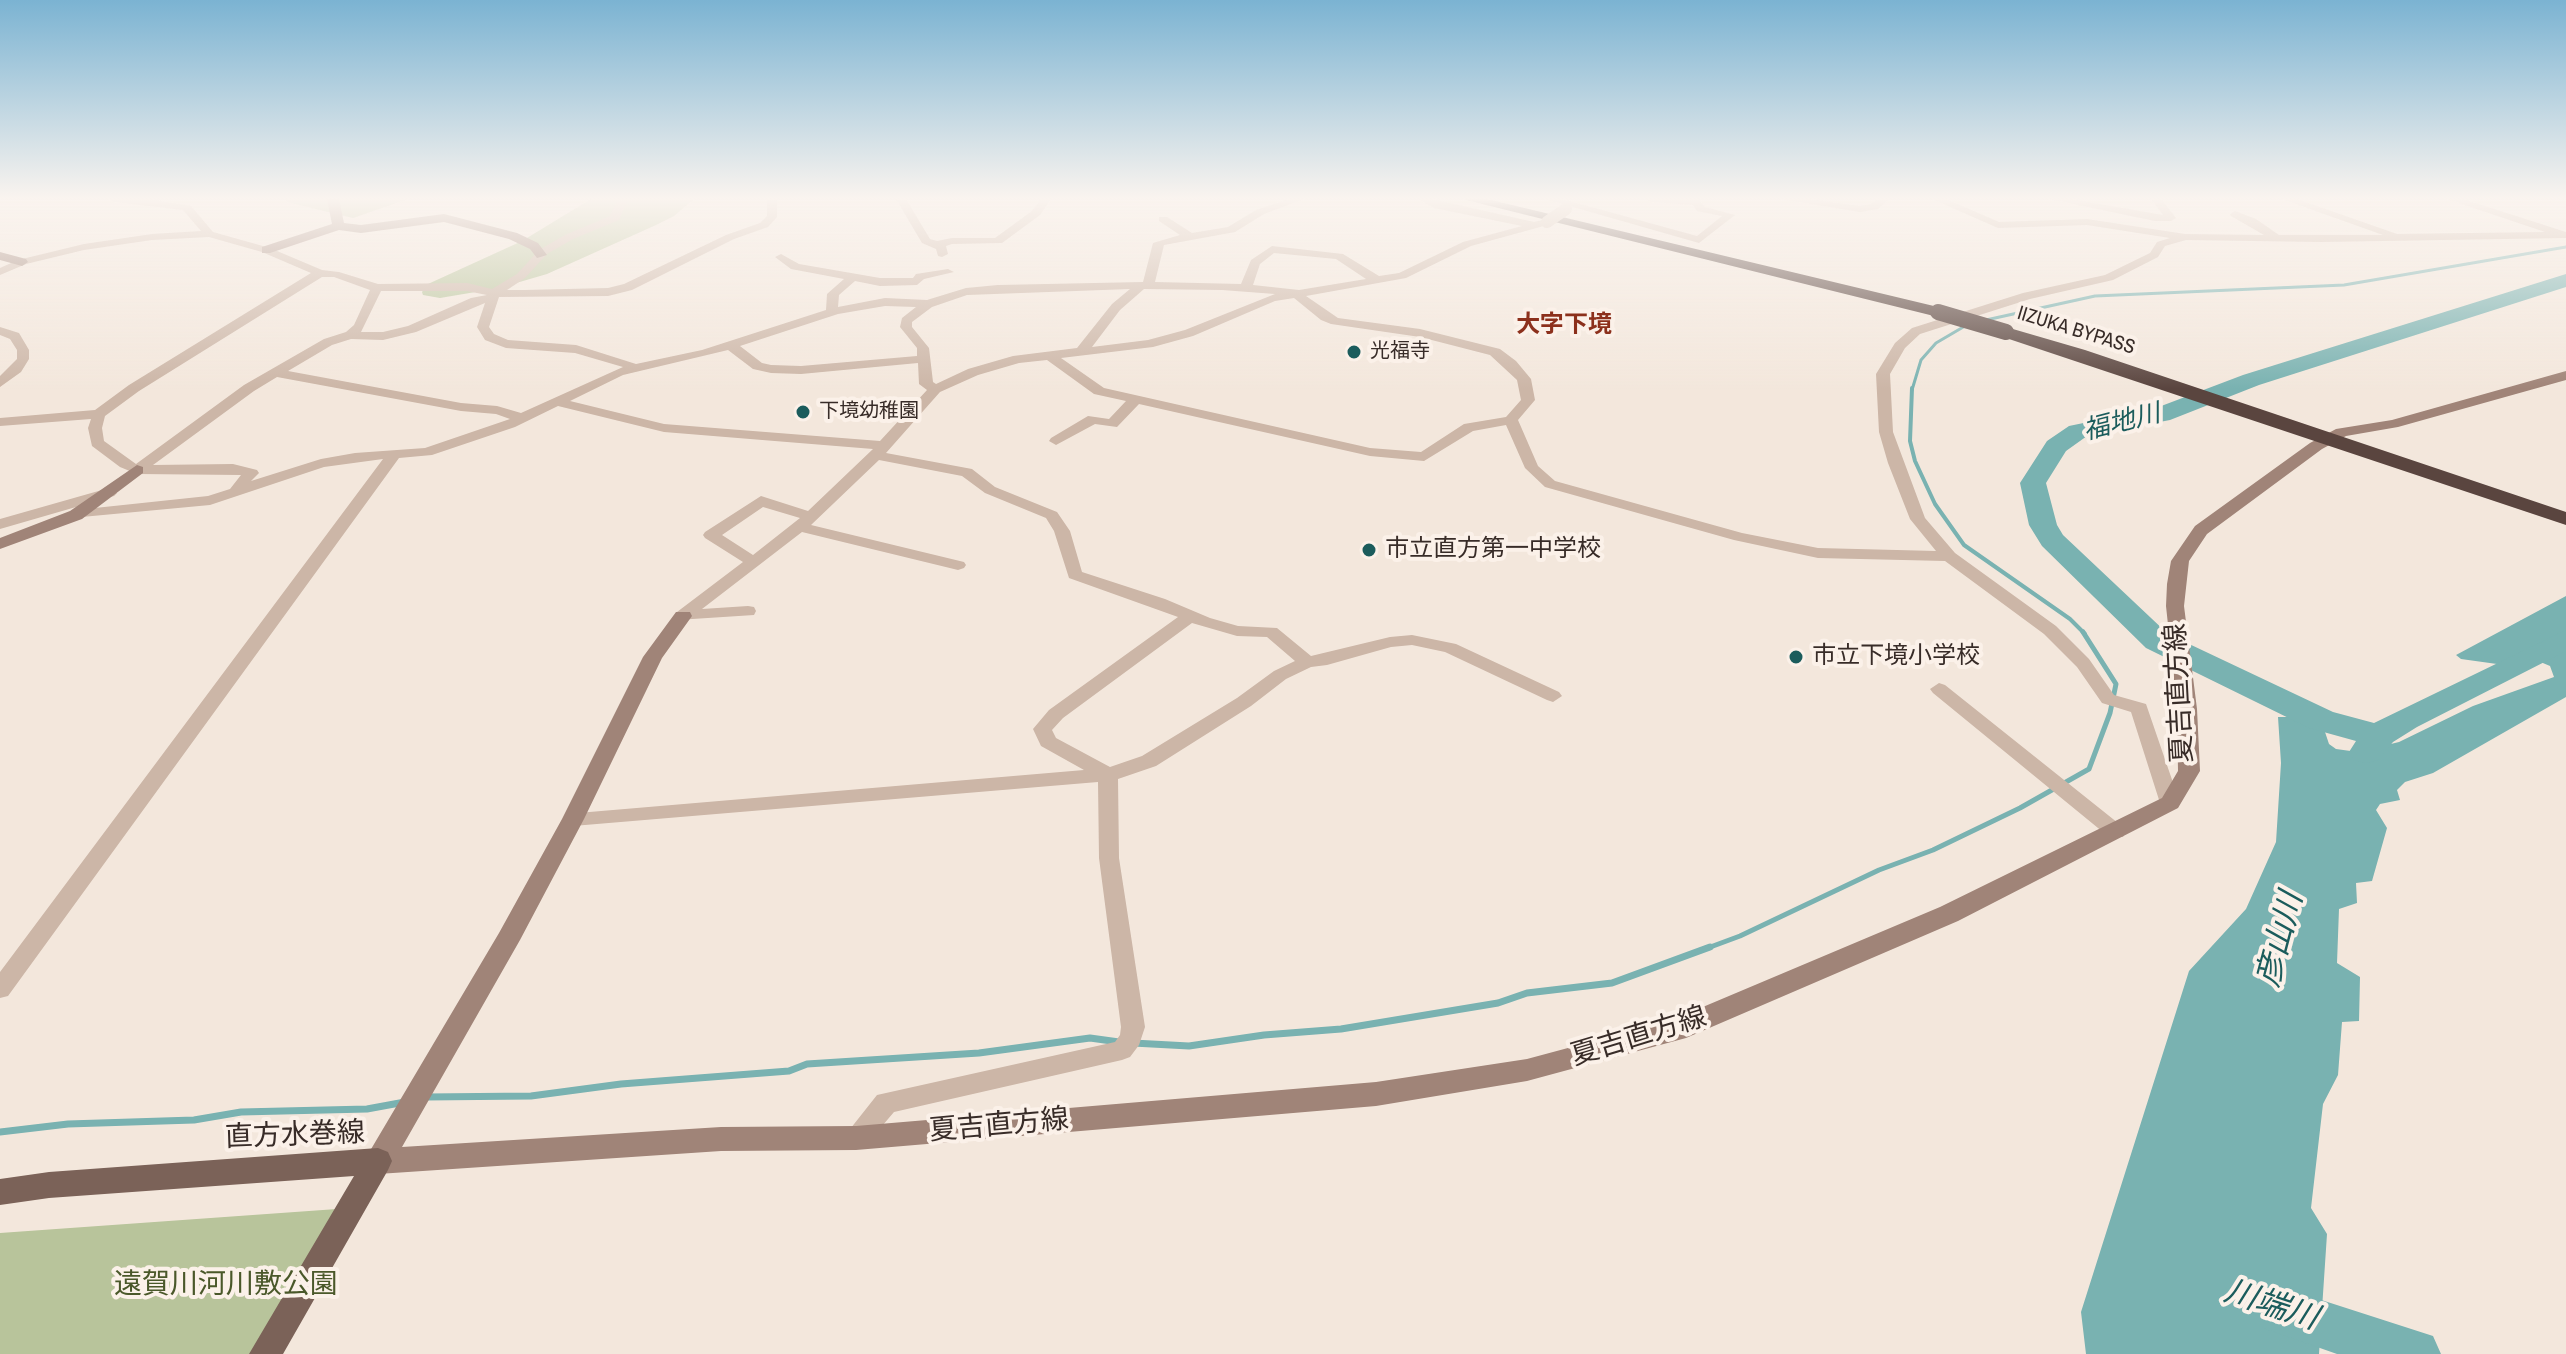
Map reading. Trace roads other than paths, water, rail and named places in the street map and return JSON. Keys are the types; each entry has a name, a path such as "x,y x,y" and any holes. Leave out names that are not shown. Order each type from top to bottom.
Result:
{"highway":[{"name":"IIZUKA BYPASS","path":"1736,262 1943,311 2171,380 2384,451 2566,519"},
{"path":"1747,262 1943,311"},
{"path":"2384,451 2566,508"}],"main road":[{"name":"夏吉直方線","path":"378,1161 721,1139 856,1138 1376,1094 1527,1070 1677,1030 1949,914 2170,803 2189,771 2187,709 2175,606 2180,561 2201,530 2336,435 2493,398 2566,375"},
{"path":"0,544 76,515 137,470"},
{"path":"378,1161 508,940 573,819 653,657 683,616"},
{"name":"直方水巻線","path":"0,1192 49,1185 378,1161"},
{"name":"直方水巻線","path":"265,1354 378,1161"}],"street":[{"path":"0,272 22,262"},
{"path":"295,262 320,273 335,274 377,288 467,287 493,296"},
{"path":"534,262 493,296 483,327 489,337 506,344 576,349 623,362 633,368"},
{"path":"137,470 249,388 328,342 350,335 383,336 412,329 493,296 584,294 628,287 679,262"},
{"path":"788,262 795,267 852,278 917,281 920,276 948,272"},
{"path":"943,262 966,292"},
{"path":"1081,352 1116,307 1144,285 1151,262"},
{"path":"1246,287 1255,262"},
{"path":"1349,262 1378,281"},
{"path":"683,616 805,522 880,451 935,389 973,372 1018,359 1149,344 1189,333 1250,305 1294,292 1378,281 1434,262"},
{"path":"2140,262 2109,278 2027,296 1916,331 1900,346 1883,374 1886,432 1918,519 1949,556 2050,630 2083,663 2108,699 2139,708 2170,803"},
{"path":"0,422 99,414 134,388 320,273"},
{"path":"832,312 833,294 852,278"},
{"path":"935,389 926,384 923,348 906,327 906,321 928,304 966,292 1144,285 1246,287 1294,292 1325,317 1335,321 1420,333 1495,352 1524,379 1528,400 1511,420 1469,427 1424,457 1370,452 1099,391 1049,355"},
{"path":"350,335 359,327 377,288"},
{"path":"76,515 222,496 321,463 355,457 427,452 522,418 586,386 633,368 672,362 832,312 885,302 928,304"},
{"path":"0,383 23,359 23,350 15,336 1,332"},
{"path":"729,344 758,366 771,369 801,370 924,359"},
{"path":"277,373 461,407 497,410 522,418"},
{"path":"1056,441 1093,419 1112,424 1136,399"},
{"path":"558,402 664,428 880,451 967,472 990,490 1052,515 1062,531 1075,575 1237,631 1271,632 1307,662"},
{"path":"99,414 95,428 97,443 137,470 233,468 252,473 222,496"},
{"path":"1511,420 1532,468 1550,484 1740,537 1818,553 1949,556"},
{"path":"0,989 394,455"},
{"path":"0,524 109,493"},
{"path":"753,562 711,535 761,501 805,522 958,565"},
{"path":"683,616 748,611"},
{"path":"1108,775 1048,742 1042,729 1056,714 1191,616"},
{"path":"573,819 1108,775 1149,761 1244,702 1280,675 1307,662 1327,660 1390,642 1412,640 1450,648 1553,696"},
{"path":"1939,689 2116,832"},
{"path":"856,1138 886,1103 1122,1050 1131,1038 1133,1027 1109,858 1108,775"}],"water":[{"path":"2566,596 2566,697 2433,773 2405,782 2397,790 2400,800 2380,804 2376,810 2387,828 2372,881 2356,883 2357,903 2339,909 2337,963 2360,977 2359,1021 2342,1022 2338,1075 2323,1104 2311,1208 2327,1234 2319,1354 2086,1354 2081,1312 2189,971 2246,909 2276,842 2281,763 2278,717 2317,720 2322,723 2329,744 2336,749 2358,752 2399,742 2473,706 2554,677 2550,666 2531,658 2497,664 2461,659 2456,655"}],"waterway":[{"path":"1986,320 2095,296 2344,285 2477,262"},
{"name":"福地川","path":"2379,736 2321,720 2157,641 2052,540 2043,525 2033,483 2056,446 2078,431 2161,415 2251,380 2566,280"},
{"path":"1912,390 1921,360 1936,343 1965,326"},
{"path":"1912,388 1910,441 1915,461 1935,504 1964,545 2070,619 2083,632"},
{"path":"1705,949 1740,936 1879,870 1933,850 2020,808 2089,769 2110,713 2116,684 2083,632"},
{"name":"彦山川","path":"2366,752 2381,734 2405,719 2566,639"},
{"path":"1133,1043 1189,1046 1264,1035 1341,1029 1498,1003 1527,993 1612,983 1710,947"},
{"path":"426,1097 531,1096 621,1084 789,1071 807,1064 979,1053 1090,1038 1119,1042"},
{"path":"0,1132 68,1124 194,1120 241,1112 367,1109 405,1102"},
{"name":"川端川","path":"2281,1311 2415,1354"}],"place":[{"name":"光福寺","path":"1354,352"},
{"name":"下境幼稚園","path":"803,412"},
{"name":"市立直方第一中学校","path":"1369,550"},
{"name":"市立下境小学校","path":"1796,657"}],"district":[{"name":"大字下境","path":"1564,326"}],"park label":[{"name":"遠賀川河川敷公園","path":"226,1285"}]}
